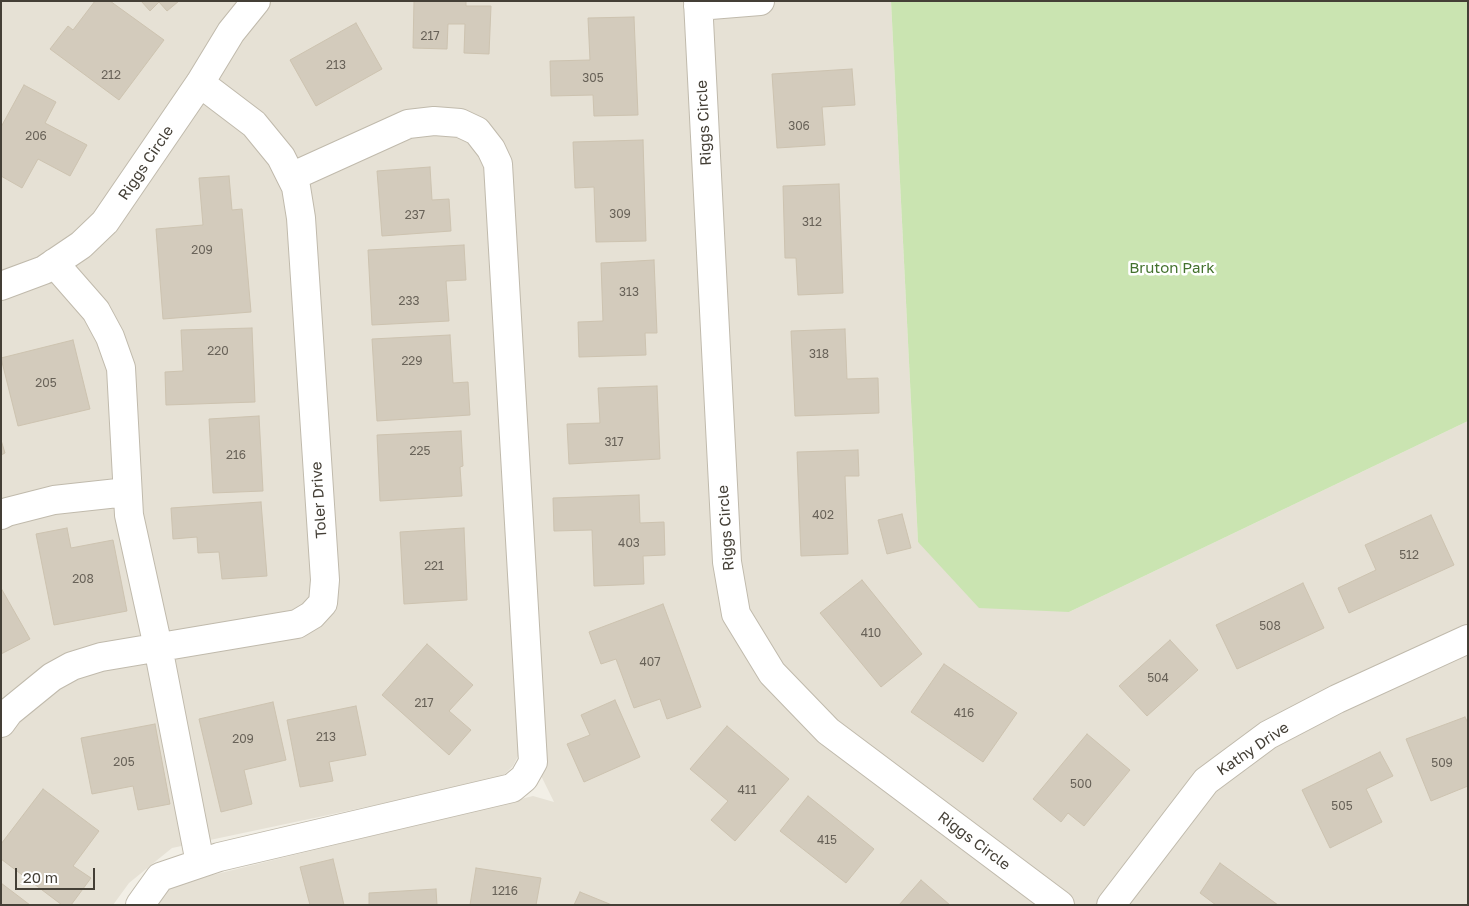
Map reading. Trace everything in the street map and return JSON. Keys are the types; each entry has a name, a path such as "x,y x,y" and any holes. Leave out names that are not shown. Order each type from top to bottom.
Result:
{"street":[{"name":"Riggs Circle","path":"1,286 44,270 81,245 105,222 200,83 231,32 256,1"},
{"path":"698,4 760,1"},
{"name":"Riggs Circle","path":"698,4 727,562 736,614 772,673 828,731 1060,905"},
{"name":"Toler Drive","path":"1,722 9,712 52,677 72,666 101,657 297,624 312,615 323,603 325,580 301,218 296,187 281,157 254,124 200,83"},
{"path":"140,905 160,878 200,863 512,788 524,778 533,762 498,164 491,149 477,131 460,123 434,120 408,124 291,177"},
{"path":"54,263 96,311 110,337 121,368 128,515 158,648 200,863"},
{"path":"1,515 54,500 127,492"},
{"name":"Kathy Drive","path":"1111,905 1206,781 1268,735 1338,699 1468,639"}],"shaded area":[{"path":"1,1 891,1 918,542 1069,612 1468,421 1468,905 154,905 172,885 533,796 554,802 523,739 513,766 505,774 494,780 172,848 129,883 113,905 1,905"}],"green space":[{"name":"Bruton Park","path":"891,1 1468,1 1468,421 1069,612 979,608 918,542"}],"building":[{"path":"95,1 110,1 164,40 119,100 50,49 68,26 73,30"},
{"path":"141,1 179,1 167,11 159,2 150,11"},
{"path":"414,1 466,1 466,6 491,6 489,54 464,53 465,24 448,24 447,49 413,48"},
{"path":"634,17 638,115 594,116 593,95 551,96 550,61 590,60 588,18"},
{"path":"356,23 382,69 316,106 290,60"},
{"path":"852,69 855,105 822,107 825,145 777,148 772,74"},
{"path":"24,85 56,102 45,123 87,145 70,176 38,159 22,188 1,176 1,127"},
{"path":"643,140 646,241 596,242 594,187 575,188 573,142"},
{"path":"430,167 432,200 449,199 451,231 382,236 377,171"},
{"path":"229,176 232,210 242,209 251,312 163,319 156,229 203,225 199,178"},
{"path":"839,184 843,293 798,295 796,258 785,258 783,186"},
{"path":"464,245 466,280 446,281 449,321 372,325 368,250"},
{"path":"654,260 657,333 645,333 646,355 579,357 578,322 603,321 601,263"},
{"path":"252,328 255,402 166,405 165,372 183,371 181,330"},
{"path":"845,329 847,379 878,378 879,413 795,416 791,331"},
{"path":"450,335 453,383 468,382 470,415 377,421 372,339"},
{"path":"73,340 90,409 18,426 1,358"},
{"path":"657,386 660,459 569,464 567,424 600,423 598,388"},
{"path":"259,416 263,491 213,493 209,419"},
{"path":"461,431 463,466 460,467 462,496 380,501 377,435"},
{"path":"1,440 5,453 1,455"},
{"path":"858,450 859,476 845,476 848,554 801,556 797,452"},
{"path":"639,495 640,523 664,522 665,555 643,556 644,584 594,586 592,530 554,531 553,498"},
{"path":"261,502 267,576 222,579 219,552 198,553 197,537 173,539 171,508"},
{"path":"902,514 911,548 887,554 878,520"},
{"path":"1431,515 1454,565 1349,613 1338,588 1376,570 1365,545"},
{"path":"67,528 71,548 113,540 127,611 54,625 36,534"},
{"path":"464,528 467,600 404,604 400,532"},
{"path":"862,580 922,654 881,687 820,613"},
{"path":"1303,583 1324,628 1237,669 1216,625"},
{"path":"1,588 30,639 1,654"},
{"path":"663,604 701,707 667,719 660,699 634,708 616,659 601,664 589,632"},
{"path":"1170,640 1198,670 1147,716 1119,686"},
{"path":"427,644 473,685 449,711 471,730 449,755 382,695"},
{"path":"944,664 1017,713 983,762 911,712"},
{"path":"615,700 640,757 584,782 567,744 590,735 581,715"},
{"path":"273,702 286,760 244,770 252,804 221,812 199,719"},
{"path":"356,706 366,755 329,762 333,781 300,787 287,720"},
{"path":"1465,717 1468,723 1468,786 1431,801 1406,739"},
{"path":"155,724 170,804 138,810 133,786 92,794 81,738"},
{"path":"727,726 789,779 735,841 711,820 728,801 690,769"},
{"path":"1087,734 1130,770 1084,826 1068,813 1061,822 1033,799"},
{"path":"1380,752 1393,776 1366,789 1382,822 1330,848 1302,790"},
{"path":"43,789 99,831 73,866 91,878 71,905 62,905 1,859 1,844"},
{"path":"808,796 874,849 846,883 780,831"},
{"path":"333,859 344,905 310,905 300,867"},
{"path":"1220,863 1278,905 1216,905 1200,893"},
{"path":"476,868 541,878 536,905 470,905"},
{"path":"921,880 950,905 899,905"},
{"path":"1,883 30,905 1,905"},
{"path":"436,889 437,905 369,905 369,893"},
{"path":"580,892 612,905 574,905"}]}
